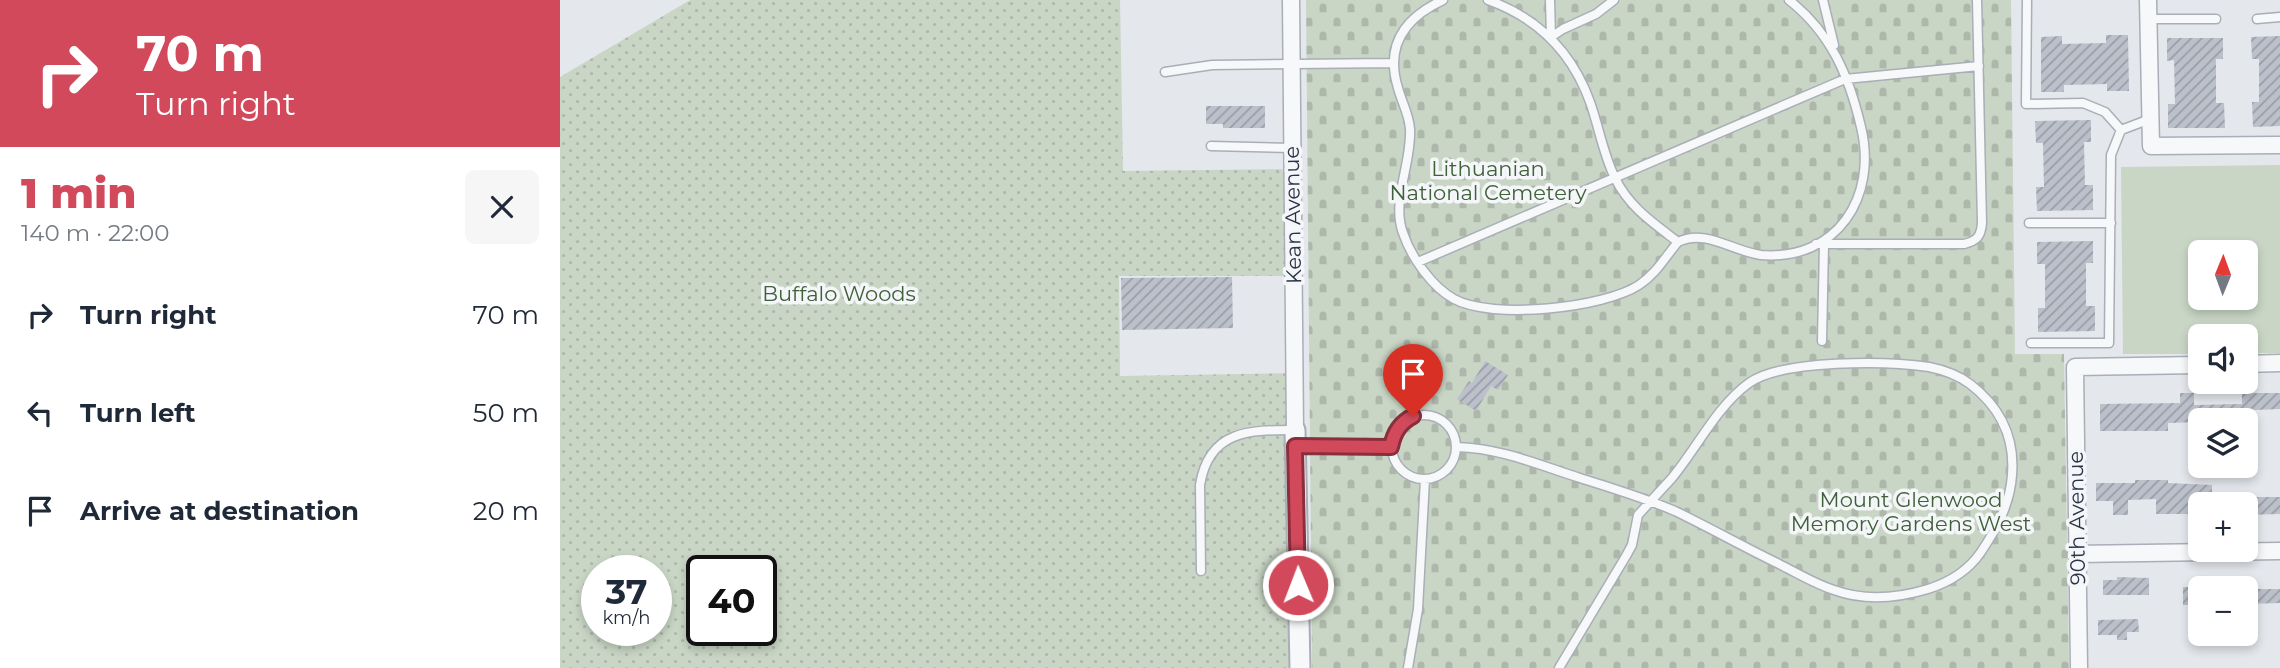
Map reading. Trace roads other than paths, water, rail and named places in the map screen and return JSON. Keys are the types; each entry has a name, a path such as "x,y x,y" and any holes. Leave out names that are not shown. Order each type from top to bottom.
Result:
{"street":[{"name":"Kean Avenue","path":"1291,0 1295,438"},
{"path":"2148,0 2151,146 2280,145"},
{"path":"2258,364 2280,363"},
{"name":"90th Avenue","path":"2079,668 2075,367 2188,365"},
{"path":"1295,438 1300,668"},
{"path":"2077,554 2280,551"}],"lane":[{"path":"1443,0 1423,11 1406,27 1394,47 1395,79 1409,119 1410,131 1400,208 1402,232 1418,262 1445,293 1465,304 1482,308 1534,309 1586,303 1624,293 1650,277 1678,242 1694,238 1759,254 1794,252 1820,244 1964,244 1976,240 1980,236 1982,223 1977,0"},
{"path":"1488,0 1514,12 1551,37 1583,86 1615,179 1642,215 1678,242"},
{"path":"1550,0 1551,37"},
{"path":"1551,37 1597,14 1614,0"},
{"path":"1789,0 1825,35 1836,54"},
{"path":"1820,244 1843,224 1861,194 1865,178 1864,136 1836,54 1823,0"},
{"path":"2026,0 2025,104 2083,103 2105,112 2121,130"},
{"path":"2257,19 2280,17"},
{"path":"2149,19 2216,19"},
{"path":"1165,72 1212,65 1393,63"},
{"path":"1418,262 1845,79 1979,66"},
{"path":"2031,343 2109,343 2111,155 2121,130 2150,119"},
{"path":"1211,146 1293,148"},
{"path":"2029,223 2111,223"},
{"path":"1820,244 1822,341"},
{"path":"1457,447 1482,448 1504,453 1649,501 1835,590 1861,596 1896,596 1942,584 1968,568 1993,535 2008,500 2012,481 2012,449 2004,422 1996,408 1969,383 1952,373 1931,368 1881,364 1792,368 1764,375 1742,388 1672,478 1649,501 1638,515 1632,545 1559,668"},
{"path":"1425,414 1445,422 1455,437 1457,447 1452,464 1444,472 1425,479 1408,475 1401,470 1395,463 1391,447 1396,429 1404,421 1425,414"},
{"path":"1201,571 1200,485 1213,451 1237,434 1258,430 1295,438 1391,447"},
{"path":"1408,668 1418,609 1425,479"}],"park label":[{"name":"Lithuanian National Cemetery","path":"1488,181"},
{"name":"Buffalo Woods","path":"839,294"},
{"name":"Mount Glenwood Memory Gardens West","path":"1911,512"}]}
